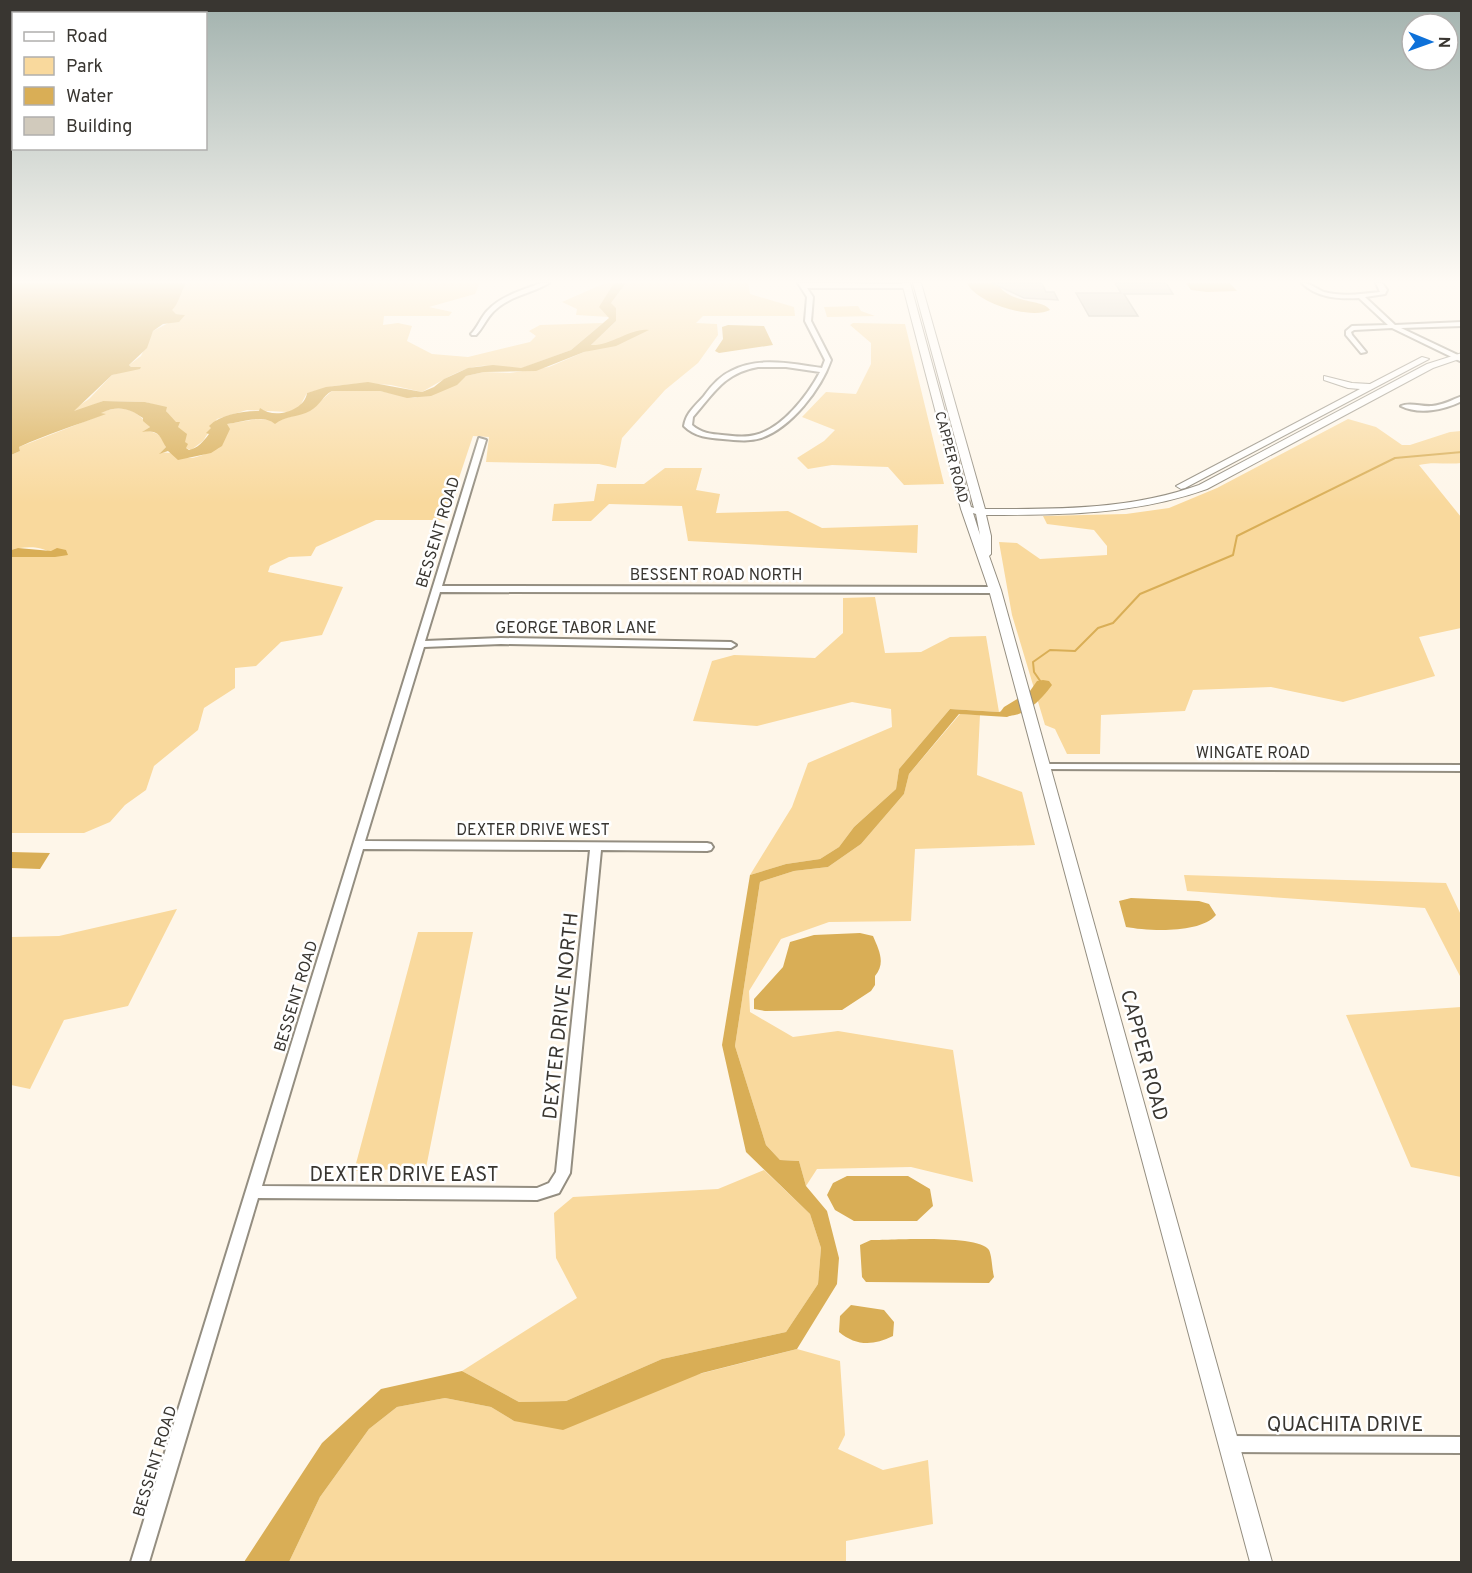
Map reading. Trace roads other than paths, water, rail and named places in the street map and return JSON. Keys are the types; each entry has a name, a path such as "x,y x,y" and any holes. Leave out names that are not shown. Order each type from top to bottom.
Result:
{"street":[{"path":"824,370 770,365 736,371 724,378 689,417 688,426 709,436 742,439 765,434 808,395 824,370 827,356"},
{"name":"CAPPER ROAD","path":"925,356 966,509 974,535 986,559 995,590 1261,1563"},
{"name":"CAPPER ROAD","path":"937,356 980,509 986,536 986,559"},
{"path":"1146,500 1185,485 1431,356"},
{"path":"966,509 1079,512 1146,500 1173,498 1203,487 1430,366 1459,357"},
{"path":"1327,378 1351,386 1370,387"},
{"path":"1405,406 1437,409 1446,407 1461,398"},
{"name":"BESSENT ROAD","path":"140,1563 482,440"},
{"path":"1253,449 1266,454"},
{"name":"BESSENT ROAD NORTH","path":"437,589 995,590"},
{"name":"GEORGE TABOR LANE","path":"420,644 501,641 731,645"},
{"name":"WINGATE ROAD","path":"1044,767 1461,768"},
{"name":"DEXTER DRIVE WEST","path":"359,845 707,847"},
{"name":"DEXTER DRIVE NORTH","path":"554,1188 563,1173 596,846"},
{"name":"DEXTER DRIVE EAST","path":"253,1192 537,1194 554,1188"},
{"name":"QUACHITA DRIVE","path":"1229,1444 1461,1445"}],"water":[{"path":"11,356 138,356 129,365 141,367 140,369 112,375 74,411 103,401 145,402 167,407 166,411 176,422 180,422 178,427 187,434 185,442 189,450 195,448 209,434 206,433 211,428 209,426 226,416 259,411 260,408 273,413 288,411 301,404 307,393 326,387 368,382 422,392 468,368 493,365 521,368 553,356 573,356 536,371 484,372 466,376 457,385 431,396 407,398 380,391 332,391 310,411 283,419 275,424 258,419 227,424 230,429 222,446 211,453 178,460 168,451 159,454 166,447 156,433 142,432 150,427 143,421 143,418 128,410 118,408 30,442 19,447 20,451 11,455"},
{"path":"18,548 51,551 57,548 66,550 68,555 11,557 11,550"},
{"path":"1018,705 1019,712 1007,717 959,714 909,774 904,794 861,844 828,867 794,871 760,882 735,1046 766,1145 780,1160 799,1161 806,1186 827,1211 839,1258 837,1284 797,1349 702,1373 563,1430 514,1421 491,1407 445,1398 397,1407 369,1429 320,1497 289,1562 244,1562 322,1443 381,1389 462,1371 519,1402 566,1401 662,1359 786,1332 818,1284 821,1248 810,1214 746,1152 722,1045 750,875 786,864 820,859 839,847 854,827 896,789 899,769 950,709 999,712"},
{"path":"11,852 50,853 40,869 11,868"},
{"path":"1131,898 1199,901 1209,904 1216,915 1198,925 1173,930 1126,927 1119,901"},
{"path":"860,933 873,936 881,961 875,976 875,985 871,991 842,1010 765,1011 754,1009 754,999 783,967 790,942 814,935"},
{"path":"847,1176 908,1176 930,1189 933,1206 917,1221 854,1221 835,1210 827,1195 833,1183"},
{"path":"871,1240 953,1240 982,1245 989,1250 994,1277 989,1283 866,1282 862,1277 860,1245"},
{"path":"851,1305 884,1310 894,1322 893,1336 872,1343 858,1342 845,1337 839,1332 840,1316"}],"waterway":[{"path":"1043,685 1034,672 1033,662 1050,650 1075,651 1098,628 1113,623 1140,594 1233,555 1237,536 1395,458 1462,452"},
{"path":"1010,711 1036,695 1043,685"}]}
